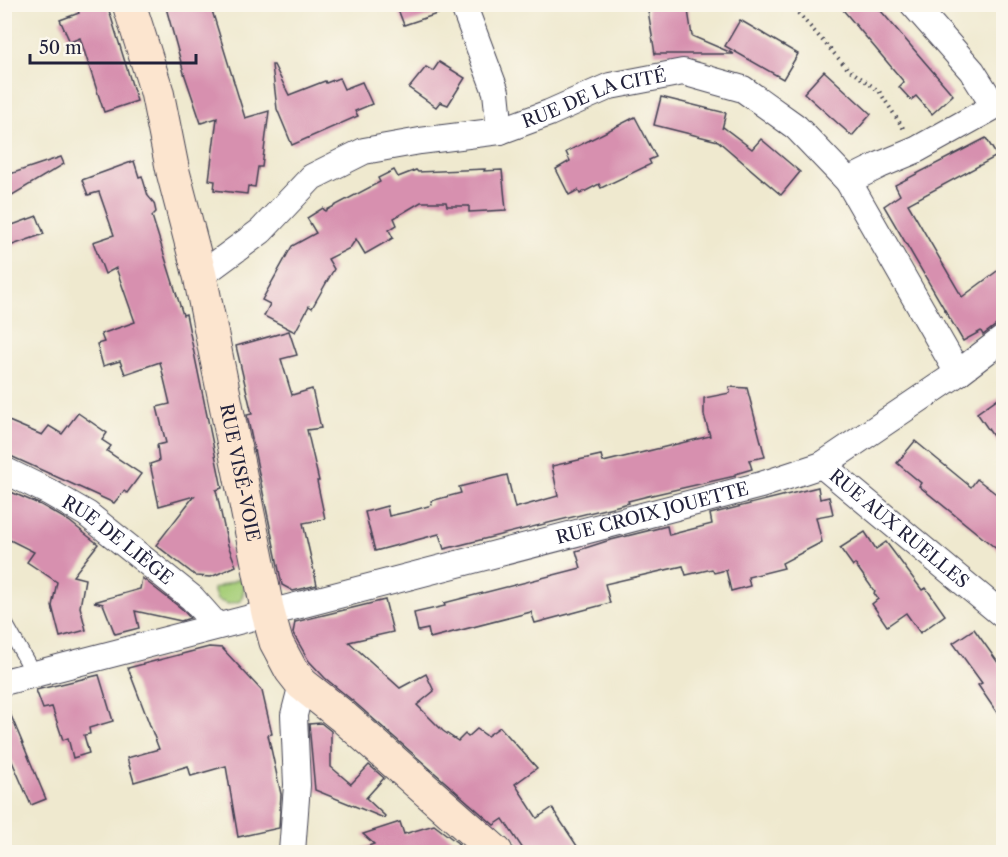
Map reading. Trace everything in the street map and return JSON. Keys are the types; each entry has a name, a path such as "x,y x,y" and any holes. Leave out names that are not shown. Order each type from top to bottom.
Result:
{"street":[{"name":"RUE VISÉ-VOIE","path":"129,4 157,92 173,172 200,276 268,613 276,642 302,684 341,715 496,852"},
{"path":"463,4 496,92 500,130"},
{"path":"848,181 916,150 999,103 913,4"},
{"name":"RUE DE LA CITÉ","path":"200,276 261,231 312,177 353,156 420,141 500,130 549,113 610,86 683,72 743,89 796,128 848,181 958,373"},
{"name":"RUE CROIX JOUETTE","path":"4,682 761,484 822,465 958,373 1004,338"},
{"name":"RUE AUX RUELLES","path":"822,465 1004,616"},
{"name":"RUE DE LIÈGE","path":"4,470 87,514 192,598 216,625"},
{"path":"292,852 297,785 294,715 302,684"}],"lane":[{"path":"4,621 34,674"}],"path":[{"path":"790,4 847,68 879,91 886,99 916,150"}],"green space":[{"path":"241,578 244,589 241,601 228,604 217,600 213,589"}],"building":[{"path":"76,4 107,4 137,101 104,112 80,38 70,42 60,20 79,13"},
{"path":"165,4 210,4 245,118 269,111 262,167 258,167 255,187 248,186 247,194 214,190 215,181 209,180 217,118 201,123"},
{"path":"396,4 448,4 449,10 404,25"},
{"path":"647,4 687,4 692,36 734,54 655,54"},
{"path":"838,4 875,4 953,95 932,114 916,96 911,100 899,87 904,82"},
{"path":"740,20 798,54 783,79 725,46"},
{"path":"439,62 465,78 448,105 440,102 436,107 409,88 426,67 433,71"},
{"path":"272,65 289,95 339,78 344,89 362,82 372,104 355,111 358,116 292,145 277,109"},
{"path":"824,71 871,114 852,136 804,93"},
{"path":"661,97 726,113 722,129 723,127 752,149 761,139 800,172 781,195 718,141 654,125"},
{"path":"635,117 656,157 649,160 651,164 601,188 599,184 580,194 578,190 569,195 556,169 570,161 566,152"},
{"path":"986,138 997,156 908,204 962,297 1004,266 1004,319 983,335 981,331 963,341 884,206 900,195 895,185"},
{"path":"61,157 64,164 4,200 4,176"},
{"path":"134,161 139,177 142,176 148,196 154,203 156,212 152,216 183,315 186,314 222,488 216,490 228,545 236,566 211,577 196,576 156,545 194,496 159,506 150,464 159,461 157,445 166,443 157,407 170,404 160,362 125,374 120,361 103,366 97,344 104,342 101,334 135,322 116,268 105,274 93,242 114,235 99,192 88,195 82,180"},
{"path":"485,169 484,171 502,170 506,210 469,212 469,206 447,206 446,202 421,202 394,218 397,225 389,230 393,238 365,254 356,239 350,248 328,259 334,269 312,308 309,306 295,332 264,316 270,304 262,300 292,246 316,233 307,218 323,208 325,211 380,182 378,178 394,170 398,177 416,170 418,172"},
{"path":"37,216 44,234 4,248 4,228"},
{"path":"289,331 297,355 281,359 292,395 312,389 321,428 307,430 325,519 303,523 317,585 293,591 282,585 247,415 252,414 236,346"},
{"path":"729,387 747,388 765,457 749,460 752,469 735,474 735,476 444,549 439,534 375,551 365,512 387,506 389,516 411,511 432,505 431,501 461,493 459,487 507,475 515,508 558,496 552,466 601,455 603,462 710,436 704,415 704,398 730,393"},
{"path":"1004,394 1004,452 977,413"},
{"path":"78,413 107,433 102,440 111,446 107,451 141,474 127,493 124,491 114,503 4,453 4,419 42,435 49,426 62,434"},
{"path":"915,441 971,487 977,479 1004,500 1004,555 919,486 921,483 897,463"},
{"path":"818,487 820,499 829,497 833,514 816,517 822,542 782,563 784,568 748,577 750,586 731,591 726,570 714,573 712,569 686,575 683,566 605,584 610,603 535,623 531,612 430,638 428,629 418,631 414,613 445,606 444,603 581,568 576,551 667,526 669,535 712,524 710,514"},
{"path":"4,489 41,505 69,521 98,544 73,576 85,579 80,607 86,630 60,637 52,606 57,582 27,562 34,552 4,537"},
{"path":"865,532 876,549 886,542 922,590 926,588 945,615 920,633 906,613 887,626 872,604 878,599 875,592 840,548"},
{"path":"142,578 190,618 181,621 135,611 139,628 115,634 103,604 94,602 140,589"},
{"path":"385,600 393,632 349,642 400,688 426,674 434,691 417,705 443,731 458,741 465,734 468,737 477,729 487,736 500,727 537,768 515,784 537,818 552,808 581,852 525,852 503,819 494,825 325,678 309,661 293,633 295,622"},
{"path":"974,629 1004,671 1004,723 978,685 982,683 953,643"},
{"path":"209,647 222,648 262,691 272,734 268,735 281,794 279,828 238,837 226,766 191,776 188,766 134,782 127,758 159,749 128,668"},
{"path":"99,675 113,721 89,728 90,734 84,735 89,753 73,758 68,738 63,740 52,707 43,709 36,690"},
{"path":"4,699 46,799 31,805 4,743"},
{"path":"321,723 331,731 331,767 351,784 369,765 384,778 366,798 385,816 384,818 315,790 309,724"},
{"path":"400,822 404,834 434,825 459,844 452,852 360,852 360,849 374,844 363,834"}]}
